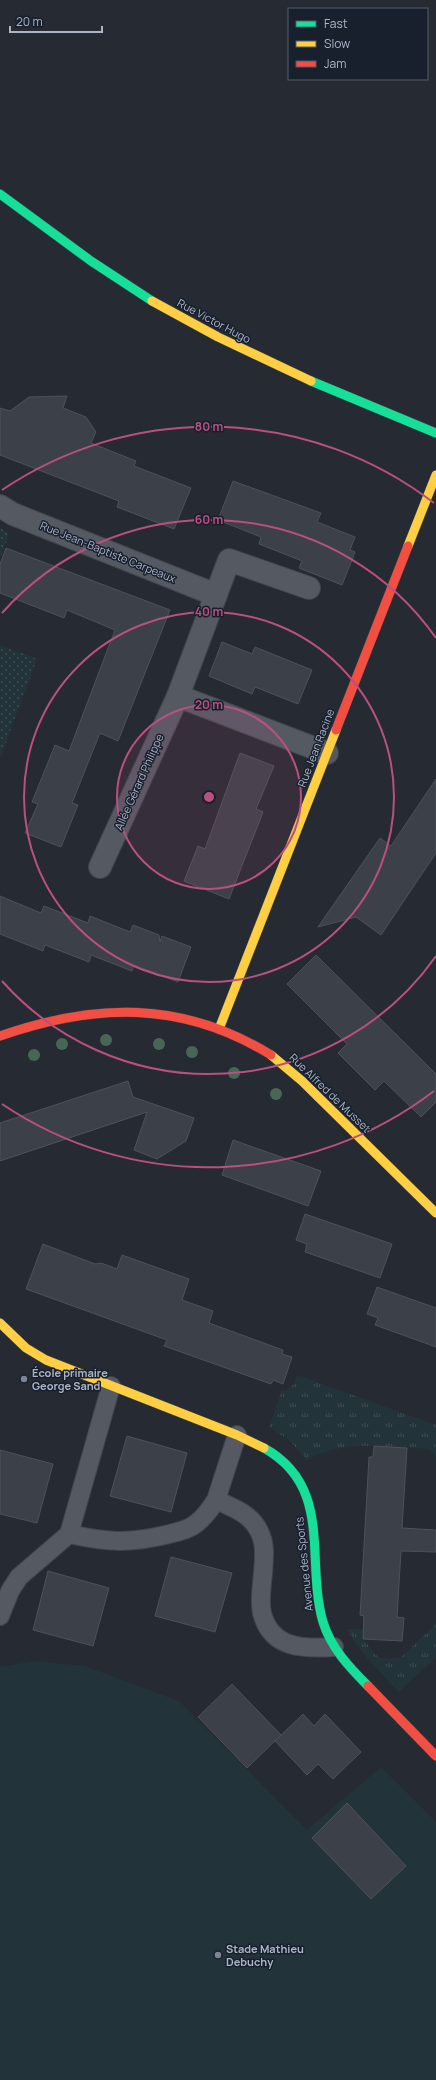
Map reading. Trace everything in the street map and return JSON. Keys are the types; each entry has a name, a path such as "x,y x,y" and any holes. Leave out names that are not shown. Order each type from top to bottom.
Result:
{"street":[{"name":"Rue Victor Hugo","path":"0,194 94,263 186,320 285,370 436,433"},
{"name":"Rue Jean Racine","path":"219,1029 436,475"},
{"name":"Rue Jean-Baptiste Carpeaux","path":"0,506 13,514 216,595"},
{"name":"Allée Gérard Philippe","path":"100,867 178,696 229,560 309,588"},
{"path":"178,696 327,753"},
{"name":"Rue Alfred de Musset","path":"0,1036 29,1024 59,1017 129,1012 181,1016 219,1029 255,1046 289,1069 436,1213"},
{"name":"Avenue des Sports","path":"0,1323 26,1348 46,1360 237,1435 269,1451 284,1462 295,1474 304,1489 310,1504 314,1524 317,1587 323,1620 334,1646 355,1673 436,1756"}],"lane":[{"path":"0,1616 10,1591 19,1577 69,1534 111,1386"},
{"path":"69,1534 105,1541 144,1540 183,1531 198,1522 216,1500 237,1435"},
{"path":"216,1500 237,1509 249,1518 259,1530 264,1544 262,1612 266,1624 275,1635 292,1646 309,1649 334,1646"}],"green space":[{"path":"0,528 9,534 0,558"},
{"path":"0,645 37,659 0,758"},
{"path":"297,1375 436,1425 436,1457 429,1449 367,1446 336,1449 321,1453 307,1460 290,1441 269,1427 282,1390 286,1391 294,1384"},
{"path":"436,1624 436,1657 399,1692 364,1654 347,1629 363,1629 363,1639 379,1658 400,1658"},
{"name":"Stade Mathieu Debuchy","path":"34,1661 85,1666 179,1701 307,1830 381,1767 436,1822 436,2080 0,2080 0,1667"}],"building":[{"path":"67,396 63,408 86,417 96,432 91,443 136,461 134,466 191,488 174,529 117,507 119,501 0,455 0,408 10,411 29,397"},
{"path":"233,481 321,513 317,522 355,537 350,550 355,552 342,585 299,568 302,561 259,544 261,537 218,520"},
{"path":"6,548 170,610 118,741 100,733 72,803 78,805 61,847 25,833 38,804 32,802 55,745 69,751 115,630 67,610 64,618 0,593 0,564"},
{"path":"222,642 252,654 255,647 312,670 298,704 255,687 252,694 209,676"},
{"path":"240,753 274,766 256,809 263,812 229,899 184,881 198,846 205,849"},
{"path":"436,779 436,853 381,935 356,917 318,927 380,838 391,846"},
{"path":"0,896 41,913 44,906 88,923 90,916 130,932 133,925 159,935 160,942 162,936 191,947 178,982 134,965 132,971 91,955 89,962 45,945 43,951 0,934"},
{"path":"316,955 436,1074 436,1102 421,1117 384,1081 375,1090 338,1053 347,1044 287,984"},
{"path":"128,1081 133,1097 194,1118 186,1141 157,1159 134,1150 147,1112 0,1161 0,1123"},
{"path":"233,1140 321,1171 308,1206 222,1175"},
{"path":"305,1214 392,1244 380,1278 305,1252 307,1244 296,1240"},
{"path":"43,1244 95,1264 101,1263 117,1269 122,1255 189,1279 182,1300 213,1311 209,1323 283,1350 282,1354 292,1357 283,1384 273,1380 271,1384 164,1346 167,1340 26,1289"},
{"path":"377,1287 436,1308 436,1347 375,1325 378,1318 367,1314"},
{"path":"127,1436 187,1453 171,1512 110,1496"},
{"path":"374,1446 407,1448 402,1528 436,1530 436,1552 401,1551 397,1617 404,1618 402,1641 363,1639 364,1616 360,1615 369,1457 373,1457"},
{"path":"0,1450 53,1464 37,1523 0,1514"},
{"path":"171,1557 232,1573 215,1632 155,1616"},
{"path":"48,1571 109,1588 93,1646 33,1630"},
{"path":"232,1684 281,1735 247,1768 198,1717"},
{"path":"303,1714 314,1726 325,1714 361,1752 333,1779 318,1764 307,1775 275,1741"},
{"path":"347,1803 406,1866 371,1899 312,1838"}],"traffic: fast":[{"path":"0,194 91,261 152,301"},
{"path":"311,381 436,433"},
{"path":"264,1448 286,1464 300,1483 309,1504 313,1526 318,1598 326,1631 341,1657 368,1686"}],"traffic: slow":[{"path":"152,301 218,337 311,381"},
{"path":"408,546 436,475"},
{"path":"219,1029 336,730"},
{"path":"271,1055 302,1081 436,1213"},
{"path":"0,1323 26,1348 46,1360 237,1435 264,1448"}],"traffic: jam":[{"path":"336,730 408,546"},
{"path":"0,1036 35,1025 70,1017 104,1013 138,1012 171,1016 204,1024 238,1037 271,1055"},
{"path":"368,1686 436,1756"}],"place":[{"name":"École primaire George Sand","path":"24,1379"},
{"name":"Stade Mathieu Debuchy","path":"218,1955"}]}
